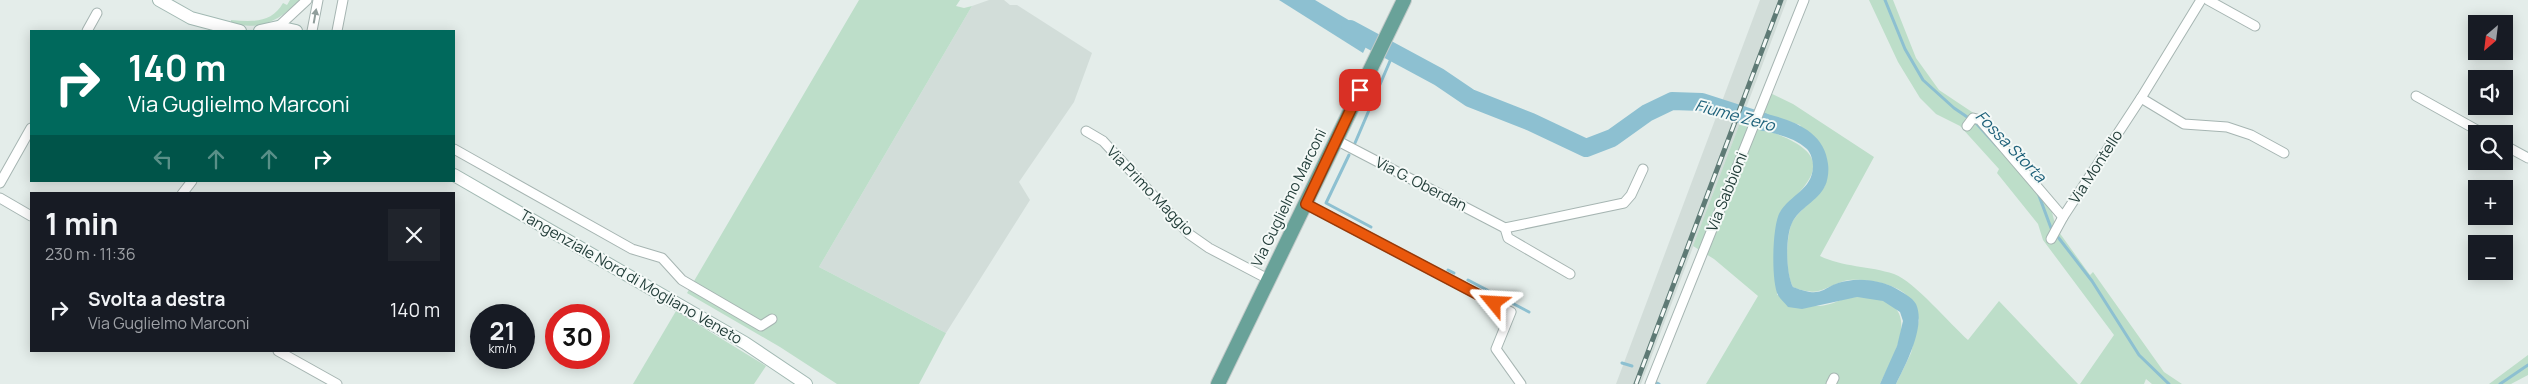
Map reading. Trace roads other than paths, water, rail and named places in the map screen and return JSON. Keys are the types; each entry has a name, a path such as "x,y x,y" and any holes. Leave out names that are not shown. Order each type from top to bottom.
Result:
{"main road":[{"path":"159,0 191,18 236,30"},
{"name":"Via Guglielmo Marconi","path":"1218,384 1404,0"},
{"path":"191,18 202,30"},
{"path":"264,30 278,27 292,30"},
{"name":"Tangenziale Nord di Mogliano Veneto","path":"455,176 745,343 806,384"}],"street":[{"path":"278,27 307,0"},
{"path":"312,30 318,0"},
{"path":"337,30 343,0"},
{"name":"Via Sabbioni","path":"1650,384 1804,0"},
{"name":"Via Montello","path":"1970,122 1980,120 2063,217 2141,98 2201,0"},
{"path":"2208,0 2255,26"},
{"path":"88,30 97,13"},
{"path":"2416,96 2468,125"},
{"path":"2141,98 2184,124 2227,128 2250,134 2284,154"},
{"path":"0,183 30,130"},
{"name":"Via Primo Maggio","path":"1086,131 1103,141 1189,234 1209,248 1268,278"},
{"name":"Via G. Oberdan","path":"1336,140 1505,228 1508,238 1570,274"},
{"path":"455,150 632,249 662,258 682,280 761,326 772,319"},
{"path":"2513,150 2528,158"},
{"path":"1505,228 1624,203 1632,194 1643,169"},
{"path":"184,192 191,182"},
{"path":"0,198 30,215"},
{"path":"1306,204 1510,312 1496,349 1521,384"},
{"path":"2051,238 2063,217"},
{"path":"280,352 337,384"}],"water":[{"path":"1279,0 1315,0 1372,34 1363,53"},
{"path":"1745,109 1797,124 1818,140 1825,150 1828,178 1825,186 1818,196 1795,218 1788,237 1788,265 1793,287 1804,291 1818,292 1832,285 1847,281 1872,281 1895,288 1916,304 1918,313 1917,334 1896,384 1880,384 1897,346 1903,321 1900,312 1883,301 1857,297 1802,309 1788,307 1778,295 1773,266 1777,219 1784,206 1809,181 1812,175 1813,162 1807,149 1800,143 1740,123"}],"waterway":[{"name":"Fossa Storta","path":"1885,0 1905,49 1923,80 1954,108 1976,123 1996,145"},
{"name":"Fiume Zero","path":"1350,29 1439,77 1470,98 1531,122 1586,148 1612,138 1647,113 1672,101 1702,102 1764,122"},
{"path":"1355,143 1393,54"},
{"path":"1349,155 1326,203 1371,227"},
{"name":"Fossa Storta","path":"2038,193 2051,228 2092,281 2139,355 2169,384"},
{"path":"1448,270 1454,273"},
{"path":"1468,280 1529,312"},
{"path":"1622,363 1632,366"},
{"name":"Fossa Storta","path":"2500,384 2528,365"}],"railway":[{"path":"1636,384 1781,0"}]}
